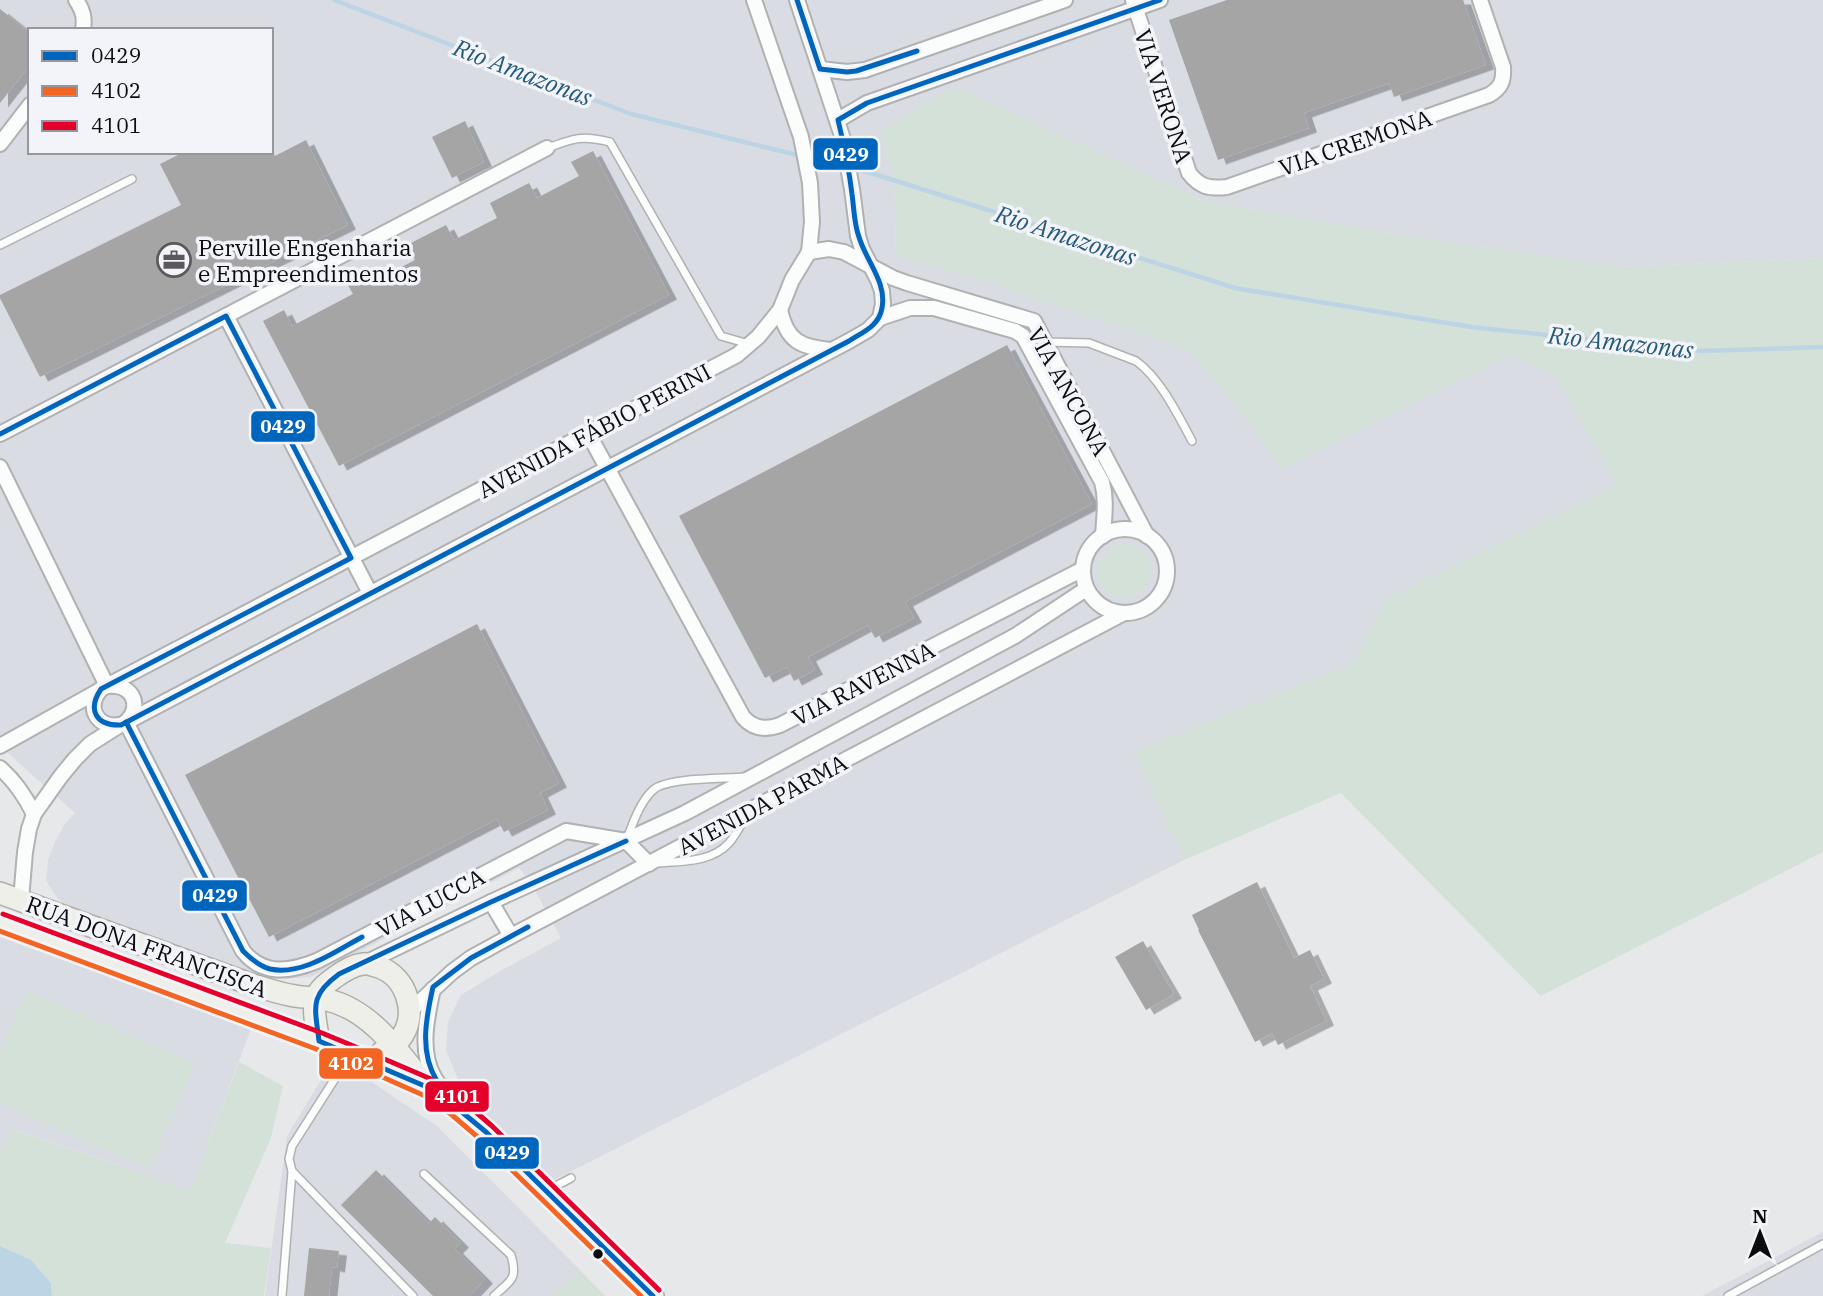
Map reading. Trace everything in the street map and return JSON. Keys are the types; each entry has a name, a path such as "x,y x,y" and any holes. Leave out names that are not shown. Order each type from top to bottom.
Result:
{"main road":[{"name":"RUA DONA FRANCISCA","path":"0,893 253,985 294,996 328,1000 348,1007 378,1029 427,1087"},
{"name":"RUA DONA FRANCISCA","path":"0,922 319,1041 427,1087 486,1132 653,1296"},
{"path":"319,1041 316,998 325,984 352,967 365,963 382,968 396,977 406,992 410,1011 407,1025 400,1039 393,1045 358,1057"}],"street":[{"path":"76,0 82,9 84,24"},
{"name":"AVENIDA FÁBIO PERINI","path":"0,746 104,688 737,355 749,344 780,310 792,280 809,251 812,222 812,203 801,137 754,0"},
{"path":"797,0 838,120 851,178 858,236 882,291 880,318"},
{"path":"820,69 847,72 864,70 1065,0"},
{"path":"838,120 867,103 1135,4 1160,0"},
{"name":"VIA CREMONA","path":"1203,186 1227,187 1496,91 1502,83 1503,67 1480,0"},
{"name":"VIA VERONA","path":"1135,4 1189,173 1203,186"},
{"path":"0,144 28,108"},
{"path":"0,434 547,148"},
{"path":"809,251 829,249 844,252 872,267"},
{"name":"VIA ANCONA","path":"872,267 907,283 1029,319 1037,325 1147,536"},
{"name":"VIA ANCONA","path":"880,318 910,308 934,308 1023,335 1105,492 1103,536"},
{"path":"780,310 789,335 800,344 830,350"},
{"path":"226,316 370,593"},
{"name":"AVENIDA FÁBIO PERINI","path":"21,900 25,852 34,814 61,776 89,744 123,723 868,330 880,318"},
{"name":"VIA RAVENNA","path":"587,433 743,718 755,726 773,728 780,725 1083,569"},
{"path":"0,467 104,688"},
{"path":"1125,529 1147,536 1157,544 1167,565 1164,589 1148,607 1136,612 1113,612 1102,607 1086,589 1083,569 1093,544 1103,536 1125,529"},
{"name":"AVENIDA PARMA","path":"365,963 685,813 1015,636 1086,589"},
{"name":"AVENIDA PARMA","path":"410,1011 433,987 471,958 1124,613"},
{"path":"120,686 126,689 133,699 133,712 123,723 108,725 95,713 94,700 104,688 120,686"},
{"name":"VIA LUCCA","path":"123,723 243,951 251,961 273,970 290,970 317,961 566,831 625,841"},
{"path":"0,768 12,778 34,814"},
{"path":"625,841 649,864"},
{"path":"491,902 511,936"},
{"path":"433,987 426,1024 428,1061 434,1077 457,1108"}],"lane":[{"path":"547,148 574,138 610,142 721,336 749,344"},
{"path":"0,245 132,179"},
{"path":"1046,342 1089,343 1136,361 1171,402 1192,441"},
{"path":"625,841 645,800 653,790 663,784 752,777"},
{"path":"649,864 693,860 719,852 730,842 749,811"},
{"path":"282,1296 292,1171 289,1159 292,1146 358,1057"},
{"path":"292,1171 413,1296"},
{"path":"424,1174 511,1255 513,1279 494,1296"},
{"path":"546,1191 571,1178"},
{"path":"1728,1296 1823,1244"}],"shaded area":[{"path":"0,0 1823,0 1823,258 1620,267 1375,231 1202,200 954,86 880,132 894,177 896,255 985,281 1190,350 1258,434 1282,469 1511,355 1557,377 1617,485 1385,599 1354,663 1134,752 1184,860 554,1180 464,1094 446,1050 448,1022 461,995 561,938 531,883 519,868 311,977 262,980 74,911 58,899 46,880 48,860 64,825 75,813 0,746"},
{"path":"954,86 1202,200 1375,231 1620,267 1823,258 1823,852 1541,996 1341,793 1184,860 1134,752 1354,663 1385,599 1617,485 1557,377 1511,355 1282,469 1258,434 1190,350 985,281 896,255 894,177 880,132"},
{"path":"1124,544 1143,552 1151,571 1143,590 1124,598 1105,590 1097,571 1105,552"},
{"path":"0,937 251,1029 190,1190 13,1129 0,1155"},
{"path":"27,990 195,1064 149,1169 0,1103 0,1050"},
{"path":"335,1057 437,1126 580,1270 551,1296 265,1296 287,1136"},
{"path":"239,1062 283,1086 271,1138 225,1243 271,1248 264,1296 52,1296 51,1283 31,1260 0,1246 0,1155 12,1129 190,1190"},
{"path":"1823,1232 1823,1296 1702,1296"},
{"path":"580,1270 605,1296 551,1296"}],"water":[{"path":"0,1246 31,1260 51,1283 52,1296 0,1296"}],"building":[{"path":"1227,0 1463,0 1486,65 1394,97 1389,83 1304,113 1309,128 1218,160 1169,20"},
{"path":"0,9 28,31 28,68 0,103"},
{"path":"465,121 484,162 452,178 432,137"},
{"name":"Perville Engenharia e Empreendimentos","path":"306,140 348,225 40,377 0,295 181,205 160,164 180,154 273,152 275,156"},
{"path":"593,151 669,295 339,466 263,321 284,310 292,326 353,294 344,278 365,267 373,282 415,260 407,245 446,225 454,240 497,218 490,203 529,183 537,198 579,176 571,162"},
{"path":"1007,345 1092,504 905,602 914,618 875,638 868,625 808,657 815,670 794,681 787,667 765,678 679,516"},
{"path":"477,624 559,783 540,793 548,810 504,832 497,819 269,937 185,775"},
{"path":"1257,882 1294,958 1310,950 1324,979 1310,986 1326,1021 1278,1045 1272,1033 1255,1042 1192,915"},
{"path":"1143,941 1174,994 1146,1010 1115,957"},
{"path":"376,1170 429,1223 435,1217 461,1243 455,1249 485,1279 469,1296 433,1296 341,1205"},
{"path":"309,1248 339,1251 337,1268 332,1267 329,1296 304,1296"}],"waterway":[{"name":"Rio Amazonas","path":"334,0 631,114 801,156"},
{"name":"Rio Amazonas","path":"809,158 874,174 1235,288 1471,327 1702,351 1823,347"}],"transit line":[{"name":"0429","path":"797,0 820,69 856,71 917,51"},
{"name":"0429","path":"0,434 226,316 351,558 101,689 95,704 96,715 105,723 121,725 865,331 878,319 883,298 879,280 857,232 848,166 838,120 867,103 1160,0"},
{"name":"0429","path":"126,722 243,951 249,957 270,969 294,969 318,961 362,937"},
{"name":"0429","path":"626,841 339,974 318,996 316,1011 319,1041 427,1087 457,1108 486,1132 653,1296"},
{"name":"4101","path":"3,914 322,1033 431,1079 463,1101 492,1126 659,1290"},
{"name":"0429","path":"457,1108 437,1081 428,1058 426,1023 433,987 471,958 528,927"},
{"name":"4102","path":"0,931 316,1049 423,1095 480,1139 641,1296"}],"place":[{"name":"Perville Engenharia e Empreendimentos","path":"174,260"}]}
